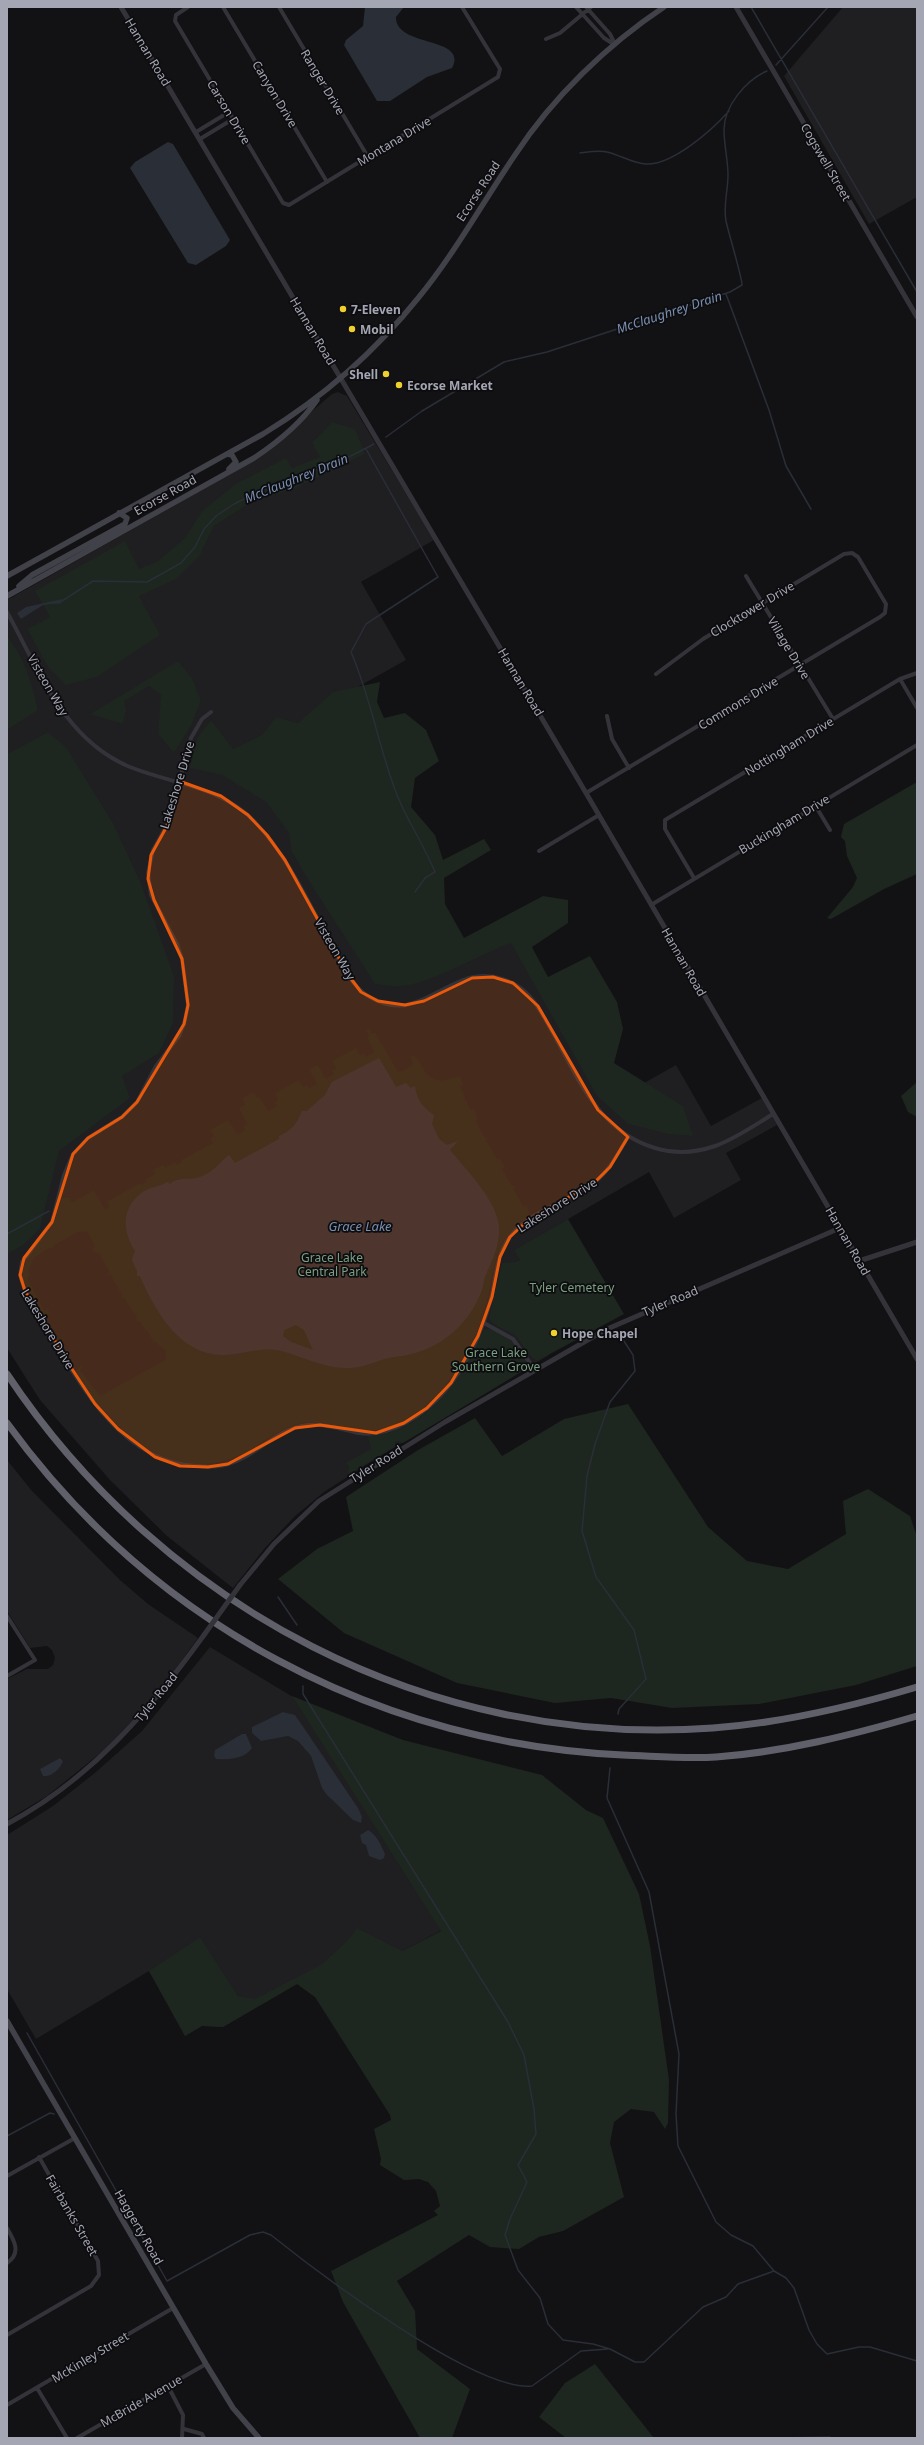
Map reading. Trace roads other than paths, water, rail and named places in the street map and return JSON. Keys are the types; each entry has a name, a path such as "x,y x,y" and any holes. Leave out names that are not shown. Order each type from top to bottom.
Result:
{"highway":[{"path":"7,1374 51,1435 87,1478 130,1522 178,1562 262,1620 296,1639 336,1659 412,1689 470,1706 538,1720 588,1726 660,1730 711,1728 780,1720 848,1707 917,1687"},
{"path":"7,1423 44,1470 87,1518 128,1557 181,1599 237,1637 284,1664 364,1701 406,1716 478,1736 557,1750 693,1757 715,1757 757,1752 817,1742 917,1716"}],"main road":[{"name":"Ecorse Road","path":"7,576 283,422 320,396 341,378 392,328 420,297 515,154 543,117 579,78 615,45 664,7"},
{"name":"Ecorse Road","path":"7,596 194,492 272,446 303,418 320,396"},
{"path":"194,492 199,486 235,464 234,456 227,454"},
{"path":"16,590 32,575 126,524 127,518 119,513"},
{"name":"Haggerty Road","path":"7,2021 206,2364 233,2408 259,2438"}],"street":[{"name":"Hannan Road","path":"121,7 599,815 917,1359"},
{"name":"Carson Drive","path":"188,7 174,17 283,203 286,205"},
{"name":"Canyon Drive","path":"223,7 327,182"},
{"name":"Ranger Drive","path":"279,7 368,157"},
{"name":"Montana Drive","path":"286,205 327,182 500,75 500,69 465,7"},
{"path":"576,7 604,38 615,45"},
{"name":"Cogswell Street","path":"736,7 917,317"},
{"path":"546,39 560,33 583,15 588,8 610,34 615,45"},
{"path":"196,132 229,112"},
{"path":"200,139 234,119"},
{"name":"Clocktower Drive","path":"656,674 703,639 842,555 852,553 858,557 885,602 886,610"},
{"name":"Village Drive","path":"746,576 799,666 833,719"},
{"name":"Commons Drive","path":"586,793 880,617 886,610"},
{"name":"Visteon Way","path":"7,612 58,706 78,731 98,748 121,763 179,780 221,796 248,815 267,835 285,860 349,976 361,992 378,1001 405,1005 424,1001 459,982 472,978 493,977 513,983 525,992 535,1003 598,1110 628,1137 662,1150 695,1151 726,1141 773,1114"},
{"name":"Nottingham Drive","path":"694,878 664,829 664,823 900,679 917,673"},
{"path":"900,679 917,708"},
{"name":"Lakeshore Drive","path":"211,712 202,719 191,738 167,826 151,855 148,879 154,900 177,944 182,959 188,1005 184,1024 179,1036 156,1066 137,1102 122,1117 88,1138 73,1154 64,1175 52,1222 22,1262 20,1275 25,1291 95,1404 134,1445 155,1458 180,1466 228,1464 250,1454 286,1431 304,1426 320,1425 368,1434 386,1430 404,1423 427,1408 447,1388 460,1368 484,1323 500,1257 510,1237 527,1221 595,1182 610,1168 628,1137"},
{"path":"608,716 612,740 628,768"},
{"name":"Buckingham Drive","path":"651,905 917,744"},
{"path":"815,806 830,830"},
{"path":"539,851 599,815"},
{"name":"Tyler Road","path":"7,1824 66,1786 121,1738 161,1693 240,1585 274,1544 318,1502 380,1461 535,1370 628,1318 840,1228"},
{"path":"859,1260 917,1242"},
{"path":"484,1323 513,1339 535,1370"},
{"path":"7,1616 35,1660 7,1676"},
{"path":"7,2176 75,2138"},
{"name":"Fairbanks Street","path":"7,2335 91,2286 98,2279 100,2274 98,2261 39,2157"},
{"path":"7,2228 15,2243 15,2253 7,2263"},
{"name":"McKinley Street","path":"7,2405 173,2308"},
{"name":"McBride Avenue","path":"77,2438 206,2364"},
{"path":"168,2386 180,2408 184,2429 182,2438"},
{"path":"37,2388 67,2438"},
{"path":"184,2429 202,2434 204,2438"}],"water":[{"path":"365,7 404,7 396,17 399,27 407,34 441,46 450,51 454,58 452,68 427,77 390,101 377,101 344,45 346,40 363,26"},
{"path":"168,142 173,144 230,240 226,246 196,265 188,263 130,168 135,162"},
{"path":"63,599 58,603 43,605 21,619 17,613 26,607"},
{"name":"Grace Lake","path":"379,1058 396,1087 406,1083 411,1088 415,1086 421,1103 434,1115 432,1124 439,1139 447,1145 458,1141 450,1150 471,1175 491,1203 499,1227 497,1247 475,1305 462,1324 454,1332 436,1344 412,1354 388,1358 358,1367 347,1368 329,1366 286,1352 270,1349 223,1355 208,1353 194,1348 171,1329 153,1303 140,1276 137,1276 137,1271 132,1260 135,1251 126,1227 127,1212 136,1198 146,1190 167,1182 170,1184 181,1179 193,1179 200,1177 212,1170 229,1155 235,1163 279,1139 279,1136 294,1126 302,1111 307,1111 325,1095 332,1082","holes":["296,1325 304,1330 313,1350 291,1342 283,1336 284,1330"]},
{"path":"283,1712 295,1715 358,1808 362,1817 361,1823 353,1820 327,1795 322,1788 311,1756 298,1741 288,1736 261,1741 252,1733 252,1727"},
{"path":"242,1734 246,1734 252,1748 249,1752 241,1757 216,1759 214,1756 215,1750"},
{"path":"60,1758 63,1761 58,1769 52,1774 43,1776 40,1769"},
{"path":"368,1830 376,1837 385,1854 384,1858 380,1860 369,1856 366,1845 362,1843 360,1835"}],"waterway":[{"path":"751,7 917,292"},
{"name":"McClaughrey Drain","path":"776,65 828,7"},
{"name":"McClaughrey Drain","path":"386,437 422,411 504,362 547,352 730,292 742,285 725,215 728,175 724,136 725,121 732,103 744,87 759,75 767,71"},
{"path":"580,153 604,151 631,161 645,164 656,163 679,153 691,145 702,137 729,111"},
{"path":"726,294 769,410 786,466 811,509"},
{"name":"McClaughrey Drain","path":"48,603 59,603 93,581 147,582 181,563 195,547 204,529 216,516 234,504 262,490 341,461 374,444"},
{"path":"366,449 438,577 366,624 351,652 364,687 385,760 397,795 435,872 425,878 415,892"},
{"path":"7,1234 49,1211"},
{"path":"618,1714 619,1709 646,1679 634,1630 596,1577 582,1531 587,1476 595,1444 610,1402 635,1371 633,1355 620,1335"},
{"path":"278,1597 297,1625"},
{"path":"303,1686 303,1694 508,2022 524,2055 534,2109 536,2134 518,2165 527,2182 510,2219 505,2235 518,2270 540,2298 548,2324 563,2340 593,2344 610,2349 635,2362 644,2362 703,2307 726,2297 738,2284 774,2271"},
{"path":"610,1768 607,1798 649,1892 679,2054 676,2114 678,2146 716,2222 731,2235 753,2246 774,2271 786,2278 794,2288 809,2330 817,2344 827,2354 859,2347 870,2347 917,2361"},
{"path":"27,2033 167,2281 250,2235 263,2232 271,2235 323,2275 398,2327 437,2351 474,2370 507,2383 532,2386 581,2351 608,2349"},
{"path":"7,2136 50,2113 54,2114"}],"place":[{"name":"7-Eleven","path":"343,309"},
{"name":"Mobil","path":"352,329"},
{"name":"Shell","path":"386,374"},
{"name":"Ecorse Market","path":"399,385"},
{"name":"Hope Chapel","path":"554,1333"}],"park label":[{"name":"Grace Lake Central Park","path":"332,1264"},
{"name":"Tyler Cemetery","path":"572,1287"},
{"name":"Grace Lake Southern Grove","path":"496,1359"}]}
